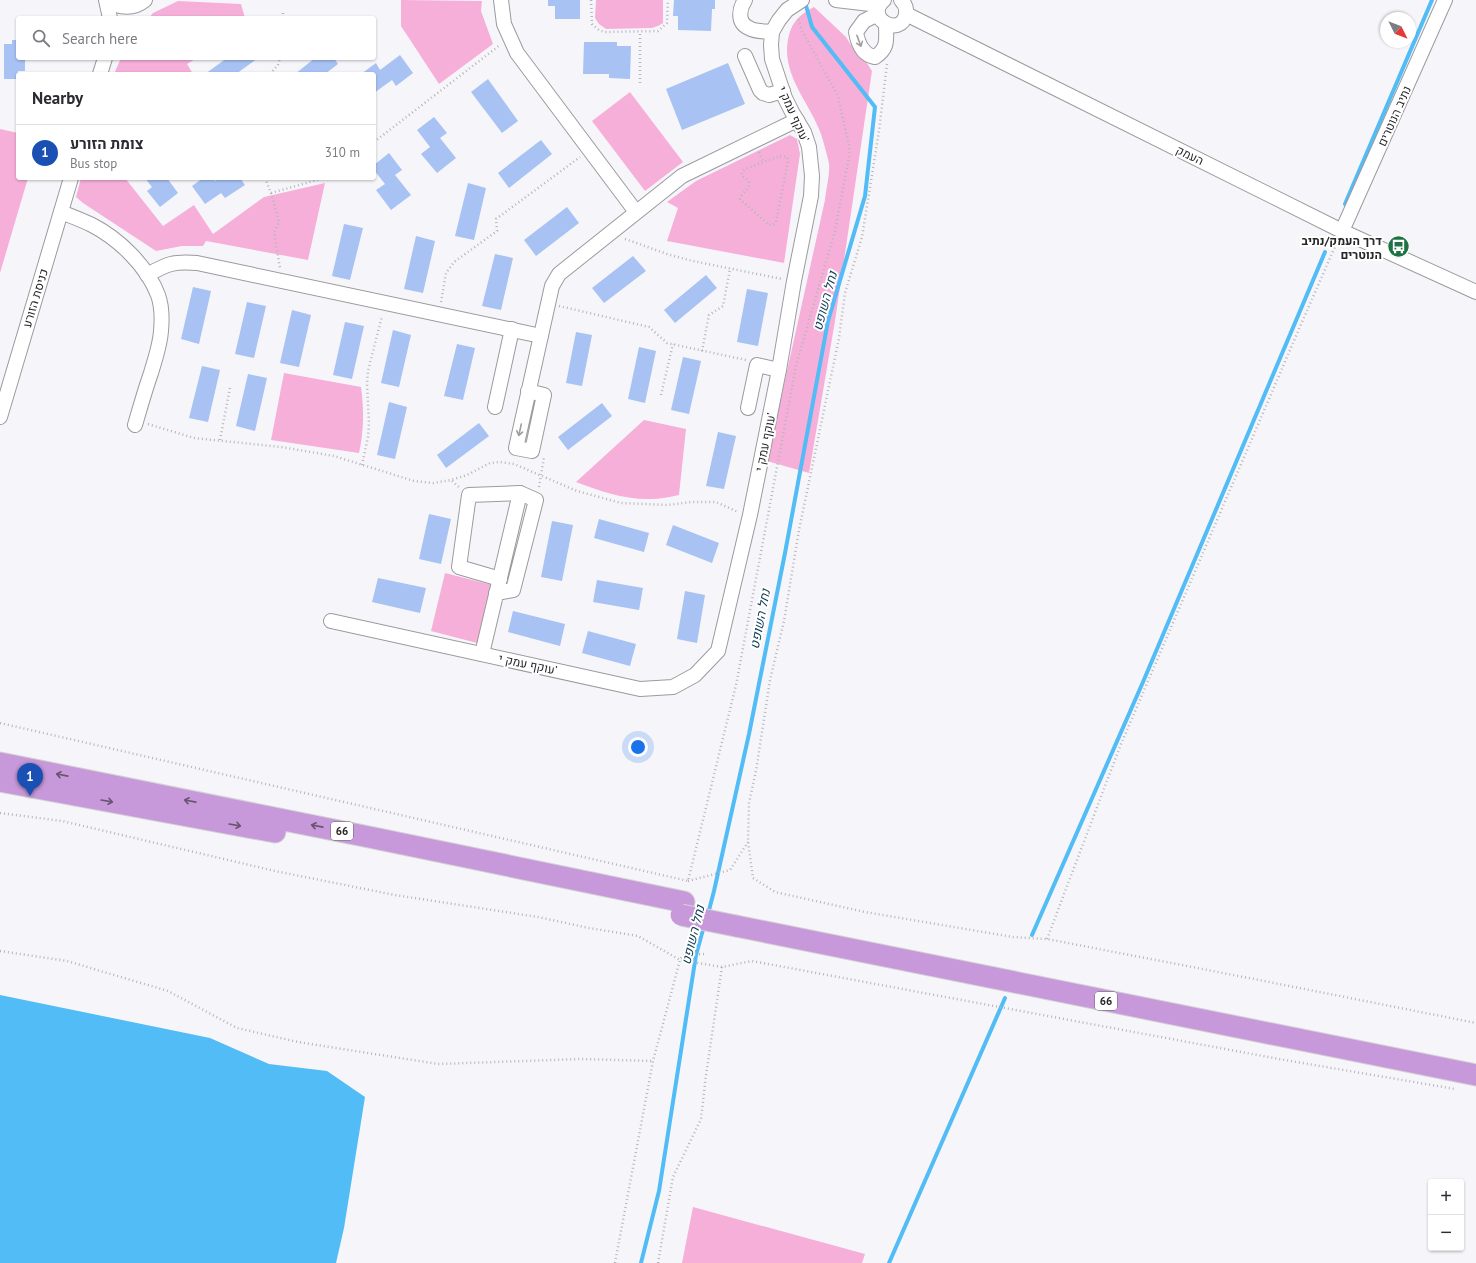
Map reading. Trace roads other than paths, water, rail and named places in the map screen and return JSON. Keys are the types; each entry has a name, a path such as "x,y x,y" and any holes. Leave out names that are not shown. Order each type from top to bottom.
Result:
{"highway":[{"name":"66","path":"0,763 369,837 683,909"},
{"name":"66","path":"0,782 683,909 1476,1062"},
{"name":"66","path":"738,920 1476,1075"}],"street":[{"path":"107,0 118,6 127,7 140,3"},
{"path":"107,0 110,16"},
{"path":"501,0 504,24 518,53 636,212"},
{"path":"745,0 740,10 740,18 744,25 750,29 772,32 778,20 798,3"},
{"path":"836,0 882,11 891,26 899,24 905,18 905,5 901,0"},
{"name":"נתיב הנוטרים","path":"1342,231 1445,0"},
{"path":"127,16 140,3"},
{"name":"העמק","path":"906,14 1342,231 1476,292"},
{"name":"עוקף עמק י’","path":"331,621 640,689 673,687 695,675 718,651 750,515 779,370 794,281 811,196 812,176 809,147 804,132 783,91 772,59 772,32"},
{"path":"745,56 760,90 763,93 769,95 783,91"},
{"path":"101,72 104,60"},
{"path":"528,392 552,286 556,278 565,268 688,172 797,120"},
{"name":"כניסת הזורע","path":"0,417 70,180"},
{"path":"61,212 92,225 106,234 135,260 147,275 158,296 161,312 161,332 158,350 135,423"},
{"path":"147,275 168,264 185,262 202,264 541,336"},
{"path":"494,407 512,330"},
{"path":"748,408 757,365 779,370"},
{"path":"496,593 513,590 536,500 520,493 469,495 459,567 500,578"},
{"name":"עוקף עמק י’","path":"482,654 520,493"}],"water":[{"path":"0,995 210,1038 269,1064 327,1071 365,1097 344,1228 336,1263 0,1263"}],"waterway":[{"path":"1345,204 1432,0"},
{"name":"נחל השופט","path":"708,914 749,734 785,553 828,321 865,196 875,107 812,27 805,2"},
{"path":"1032,935 1143,682 1325,252"},
{"name":"נחל השופט","path":"641,1263 659,1191 696,955 704,926"},
{"path":"889,1263 1005,998"}],"place":[{"name":"דרך העמק/נתיב הנוטרים","path":"1398,247"},
{"name":"צומת הזורע","path":"30,796"}]}
